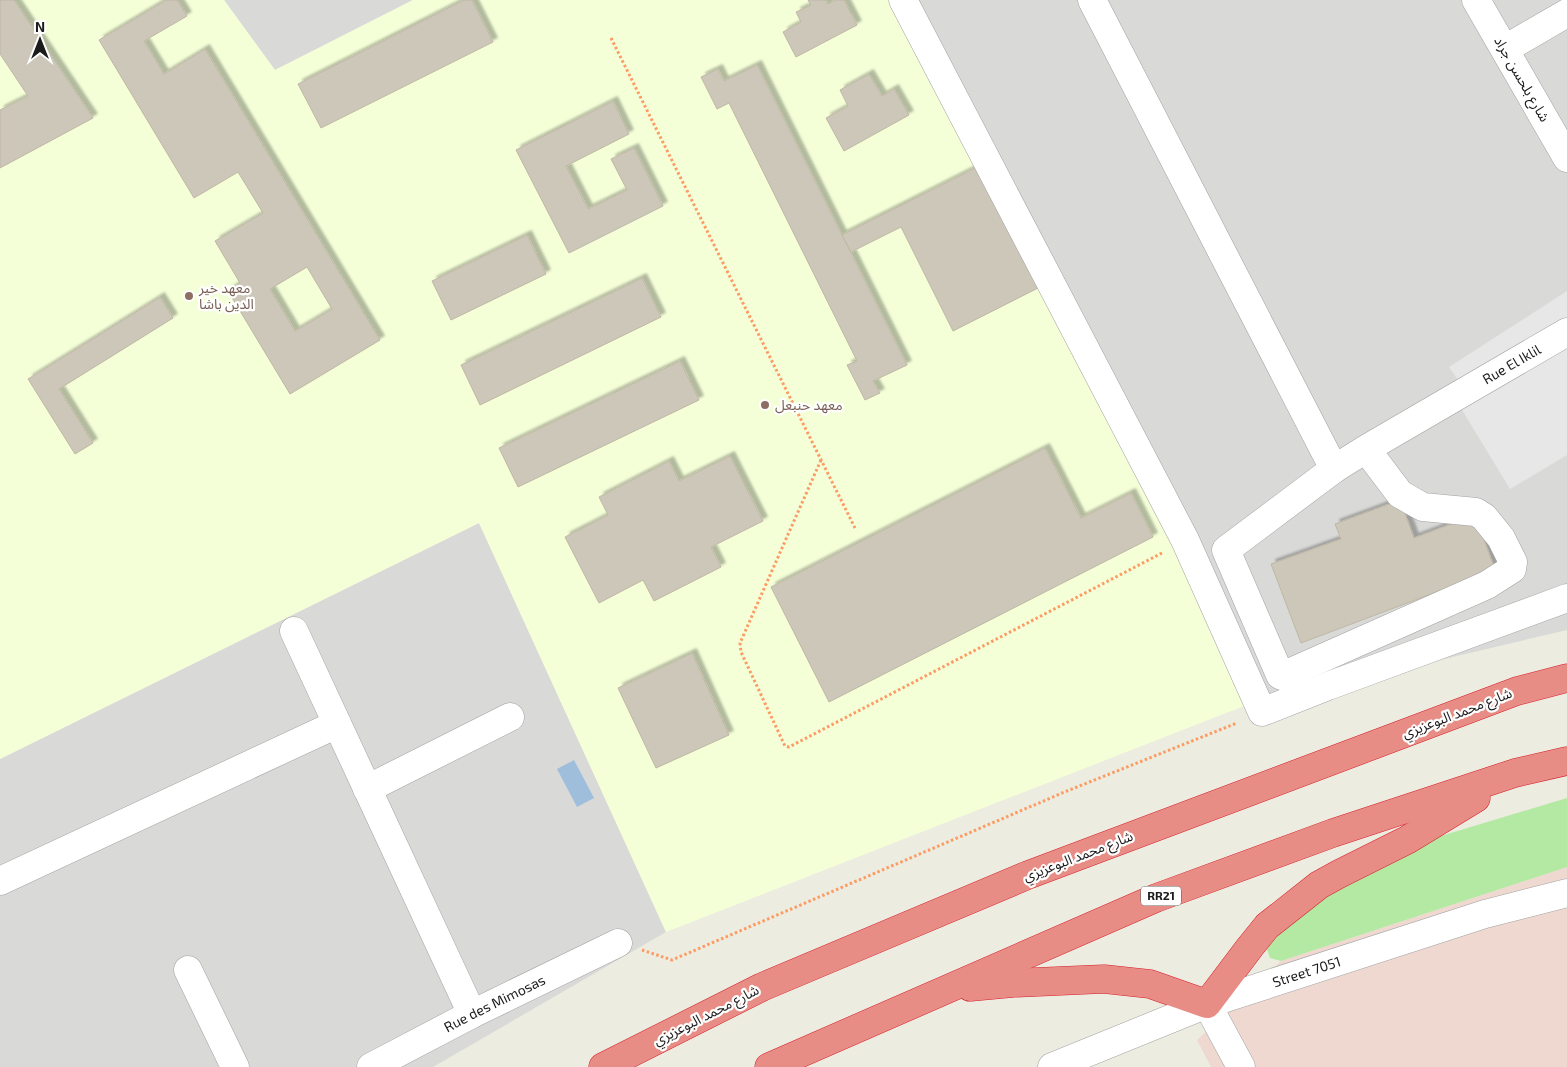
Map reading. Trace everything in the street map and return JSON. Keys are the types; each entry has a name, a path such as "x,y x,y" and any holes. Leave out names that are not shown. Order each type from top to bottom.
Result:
{"highway":[{"name":"شارع محمد البوعزيزي","path":"603,1067 762,986 1028,874 1517,691 1567,678"},
{"name":"RR21","path":"770,1067 1156,898 1333,833 1515,774 1567,761"},
{"path":"946,989 1013,983 1104,979 1150,984 1207,1004 1267,926 1319,886 1407,840 1515,774"}],"street":[{"path":"903,0 1185,540 1262,712 1567,598"},
{"path":"1092,0 1334,469"},
{"name":"شارع بلحسن جراد","path":"1476,0 1567,158"},
{"path":"1505,49 1567,13"},
{"name":"Rue El Iklil","path":"1366,449 1400,494 1423,507 1476,512 1484,518 1500,538 1513,562 1512,569 1487,585 1282,676 1225,551 1334,469 1366,449 1567,332"},
{"path":"294,631 472,1014"},
{"path":"367,790 510,717"},
{"path":"0,881 337,724"},
{"name":"Street 7051","path":"1052,1067 1207,1004 1468,919 1567,893"},
{"name":"Rue des Mimosas","path":"372,1067 472,1014 618,943"},
{"path":"188,970 235,1067"},
{"path":"1207,1004 1241,1067"}],"path":[{"path":"612,38 855,528"},
{"path":"821,460 740,643 741,652 785,746 789,747 1185,540"},
{"path":"618,943 672,960 1067,791 1262,712"}],"shaded area":[{"name":"معهد حنبعل","path":"0,0 224,0 275,70 413,0 889,0 1179,544 1244,706 666,932 479,523 0,759"},
{"path":"224,0 413,0 275,70"},
{"path":"889,0 1567,0 1567,630 1244,706 1179,544"},
{"path":"1567,291 1567,320 1462,386 1449,367"},
{"path":"1567,339 1567,455 1510,489 1459,405"},
{"path":"479,523 666,932 433,1067 0,1067 0,759"},
{"path":"1567,867 1567,1067 1211,1067 1197,1040 1281,961"}],"green space":[{"path":"1567,798 1567,867 1281,961 1270,958 1266,947 1291,918 1382,864 1441,836"}],"water":[{"path":"574,760 594,798 577,807 557,769"}],"building":[{"path":"0,0 14,0 93,118 0,168 0,110 28,96 0,54"},
{"path":"166,0 177,0 187,16 144,41 164,74 205,49 380,340 290,394 228,291 240,283 215,241 263,213 238,172 194,198 99,40","holes":["307,267 332,309 295,331 270,289"]},
{"path":"464,0 472,0 493,42 321,128 298,84"},
{"path":"808,0 826,0 828,4 835,0 844,0 857,25 796,57 783,32 801,22 796,12 811,5"},
{"path":"757,65 907,365 873,381 880,393 865,400 847,365 857,361 729,103 717,109 701,77 718,69 724,81"},
{"path":"869,74 882,96 894,89 909,115 844,151 826,118 848,106 840,90"},
{"path":"613,101 629,134 566,166 588,209 627,190 611,159 634,148 663,206 569,253 516,150"},
{"path":"979,166 1040,287 953,331 901,227 851,252 842,235"},
{"path":"527,235 546,274 451,320 432,281"},
{"path":"642,278 661,317 480,405 461,365"},
{"path":"160,297 173,318 59,389 93,443 75,454 28,379"},
{"path":"680,361 699,400 518,487 499,448"},
{"path":"1045,448 1081,518 1131,493 1153,537 829,702 771,587"},
{"path":"730,456 763,521 711,547 721,567 654,601 643,580 599,603 565,537 608,515 599,497 669,461 679,481"},
{"path":"1400,500 1414,538 1475,515 1495,570 1301,643 1271,564 1341,539 1335,524"},
{"path":"692,653 729,735 656,768 618,688"}],"place":[{"name":"معهد خير الدين باشا","path":"189,296"},
{"name":"معهد حنبعل","path":"765,405"}]}
